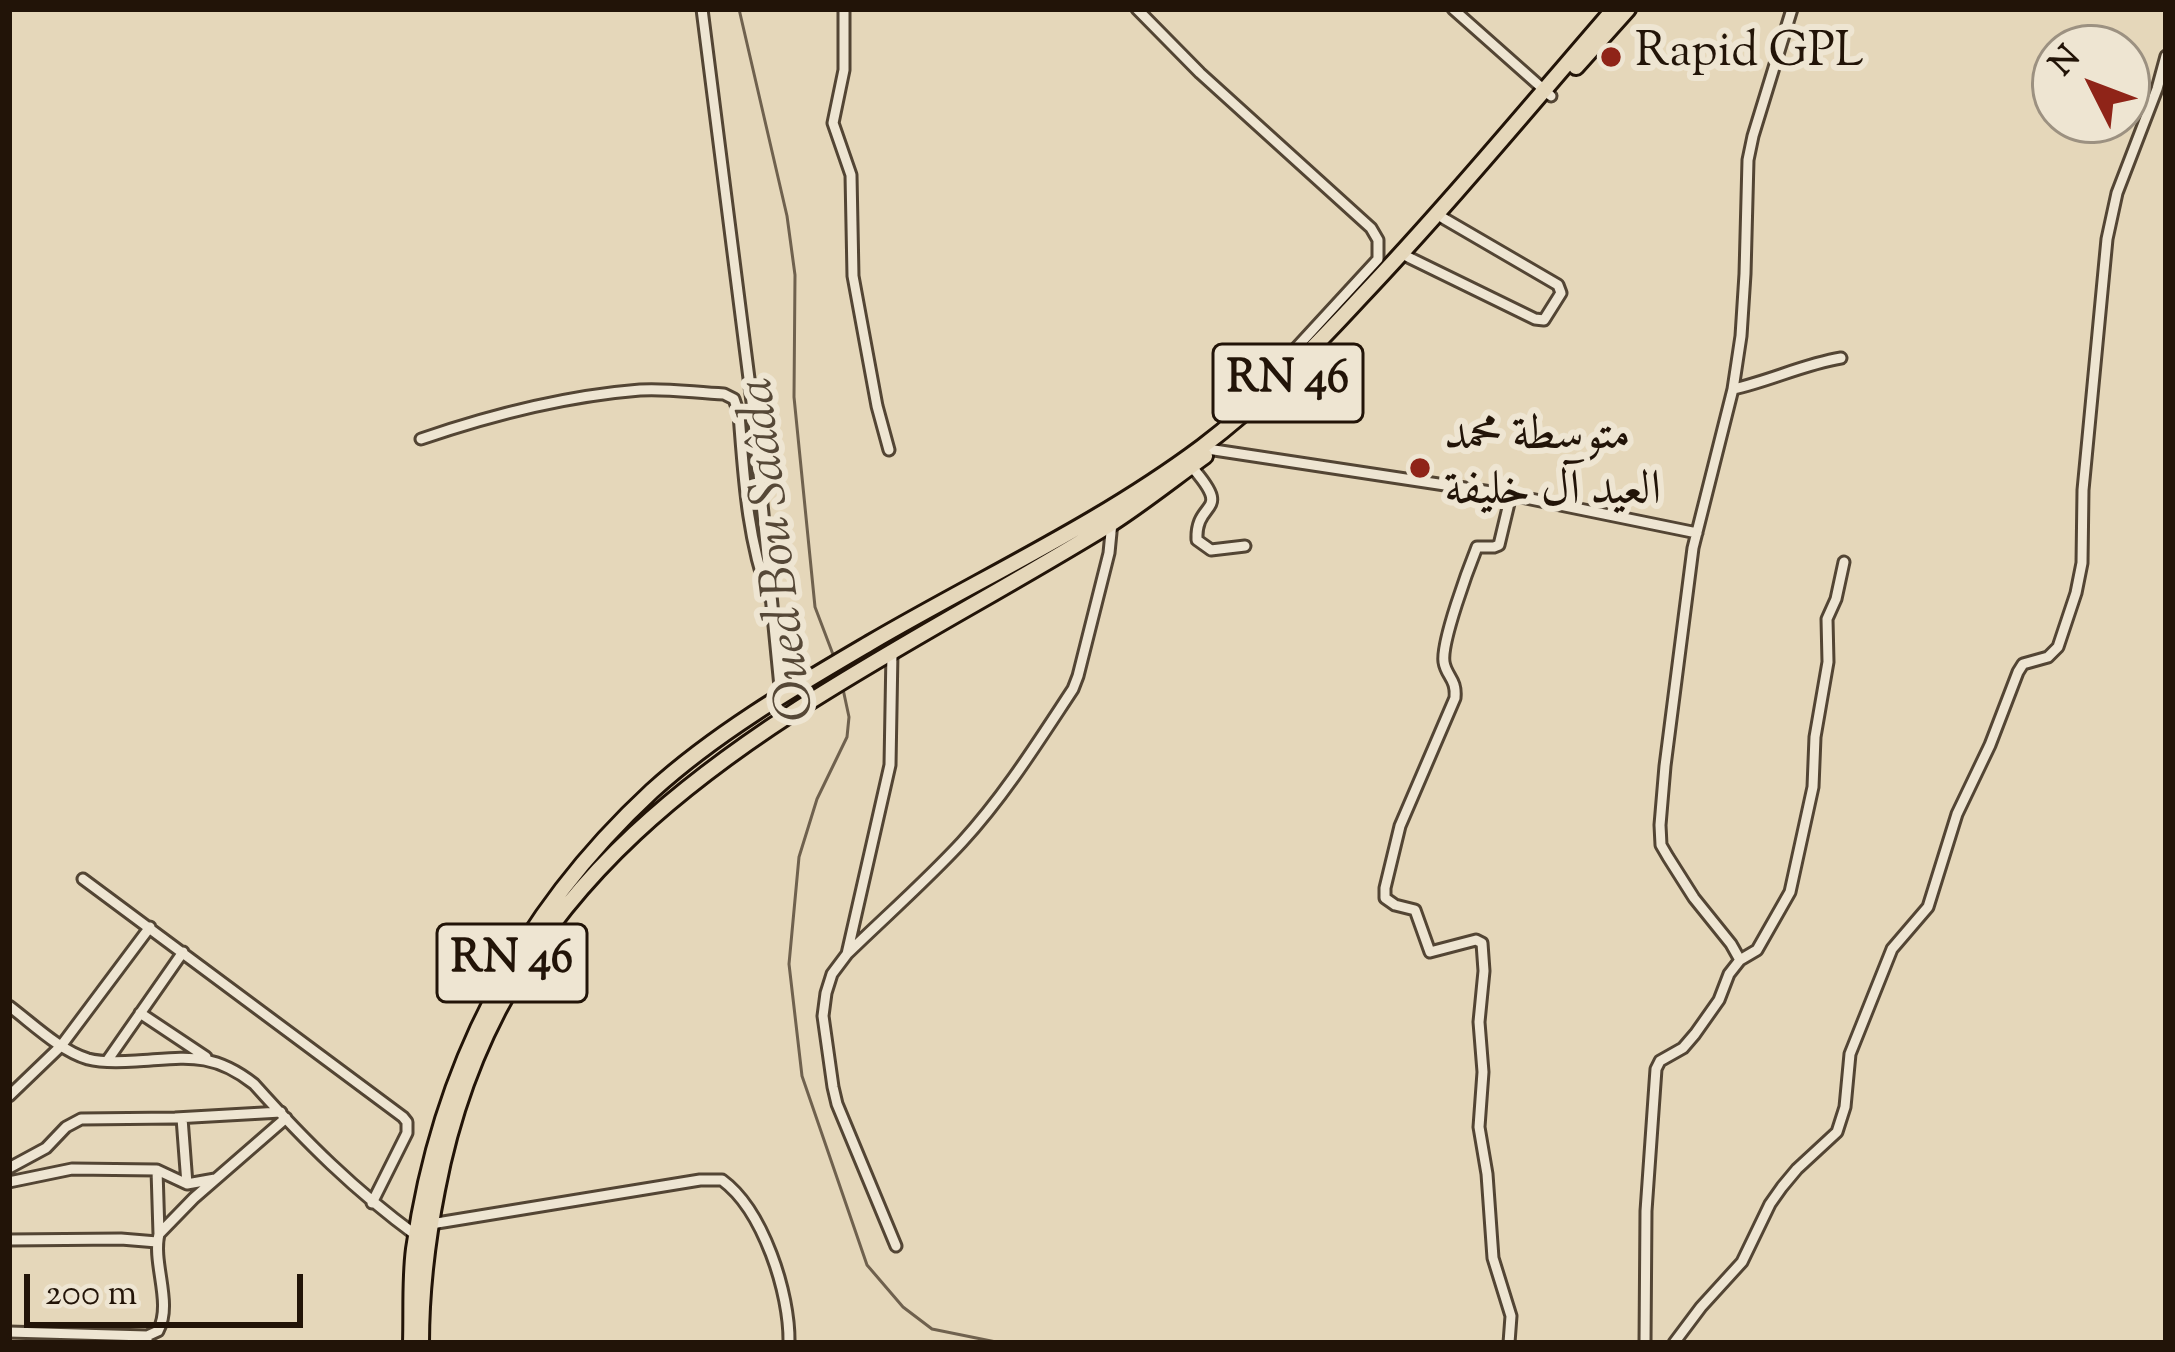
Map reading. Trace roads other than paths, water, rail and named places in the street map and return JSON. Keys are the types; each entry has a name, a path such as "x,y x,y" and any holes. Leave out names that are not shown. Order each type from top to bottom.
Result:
{"main road":[{"name":"RN 46","path":"411,1343 417,1236 434,1146 458,1072 485,1009 531,934 602,843 652,791 788,692 1122,503 1268,404 1443,218 1614,9"},
{"name":"RN 46","path":"421,1343 431,1224 446,1145 470,1072 494,1017 542,937 610,856 705,773 811,700 1112,522 1191,466 1301,361 1628,9"}],"street":[{"path":"702,9 773,608 788,692"},
{"path":"844,9 844,70 832,123 851,175 853,277 889,450"},
{"path":"1137,9 1378,240 1378,259 1274,372 1248,411"},
{"path":"1453,9 1548,93"},
{"path":"1740,960 1661,845 1665,766 1697,533 1733,388 1742,316 1748,160 1792,9"},
{"path":"1674,1343 1742,1262 1782,1187 1837,1132 1845,1108 1850,1054 1892,949 1928,907 1957,814 2018,672 2023,664 2048,657 2058,647 2082,563 2083,490 2107,239 2117,193 2166,56"},
{"path":"1408,257 1535,319 1546,318 1561,295 1558,285 1443,218"},
{"path":"1733,388 1841,358"},
{"path":"421,439 482,418 597,395 645,390 724,394 734,399 739,414 748,523 773,608"},
{"path":"1207,449 1511,494 1697,533"},
{"path":"1191,466 1212,495 1196,530 1197,540 1215,550 1245,546"},
{"path":"1509,1343 1511,1316 1493,1258 1479,1127 1482,943 1476,940 1430,952 1415,910 1389,902 1385,888 1400,826 1455,698 1455,683 1443,659 1456,606 1478,547 1499,545 1511,494"},
{"path":"896,1246 841,1116 824,1016 826,993 832,974 847,954 962,842 1012,781 1072,689 1109,553 1112,522"},
{"path":"1645,1343 1646,1211 1656,1070 1660,1061 1683,1048 1695,1034 1719,1000 1729,974 1763,941 1790,892 1814,787 1815,737 1828,662 1827,619 1844,562"},
{"path":"847,954 890,765 892,651"},
{"path":"83,879 404,1117 408,1127 403,1144 372,1203"},
{"path":"9,1096 61,1046 150,927"},
{"path":"107,1061 183,952"},
{"path":"9,1006 61,1046 89,1059 209,1059"},
{"path":"140,1013 209,1059 239,1072 334,1170 417,1236"},
{"path":"9,1168 46,1148 81,1119 283,1115"},
{"path":"158,1238 174,1216 283,1115"},
{"path":"182,1118 187,1184"},
{"path":"9,1181 73,1169 157,1170 187,1184 216,1179"},
{"path":"9,1332 147,1339 158,1331 164,1317 157,1170"},
{"path":"431,1224 722,1180 742,1198 772,1259 788,1315 789,1343"},
{"path":"9,1240 158,1238"}],"waterway":[{"name":"Oued Bou Saâda","path":"739,9 787,216 795,275 794,397 815,607 834,657"},
{"name":"Oued Bou Saâda","path":"843,689 849,717 847,737 817,799 799,857 789,964 802,1076 867,1265 903,1307 932,1329 1001,1343"}],"place":[{"name":"Rapid GPL","path":"1611,57"},
{"name":"متوسطة محمد العيد آل خليفة","path":"1420,468"}]}
